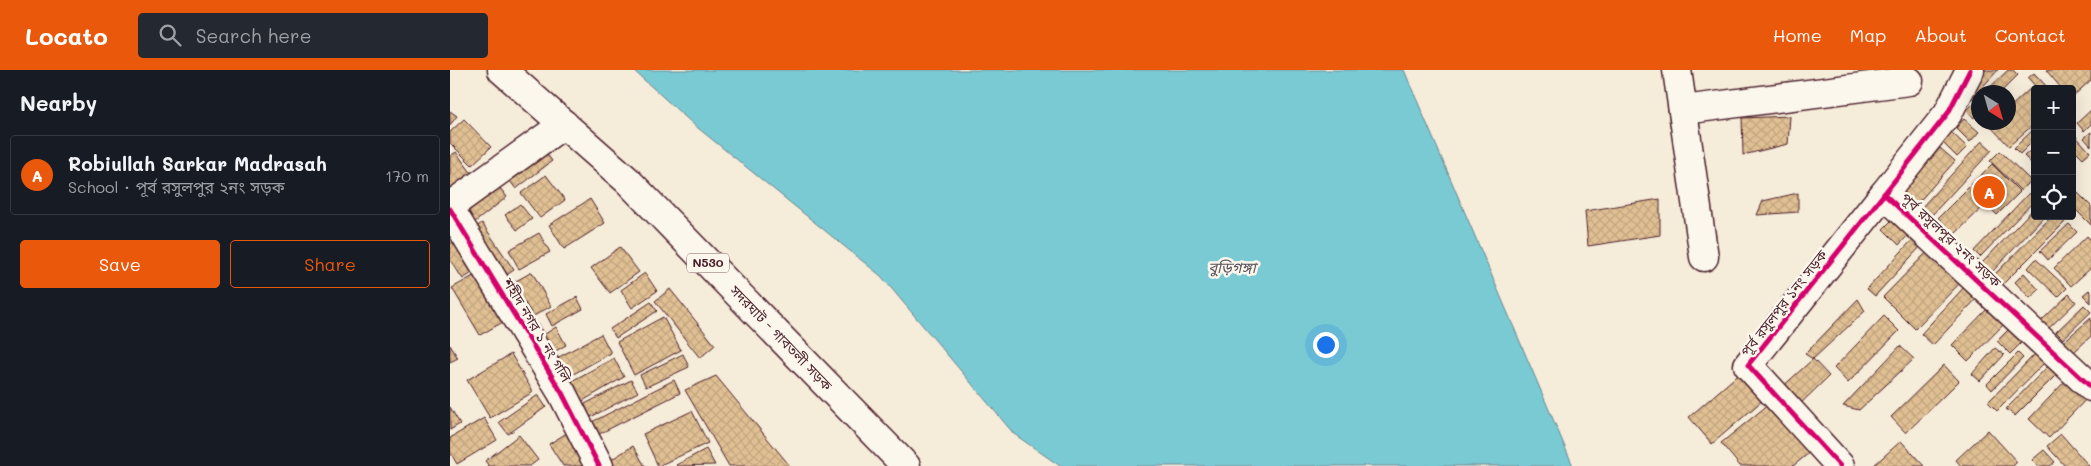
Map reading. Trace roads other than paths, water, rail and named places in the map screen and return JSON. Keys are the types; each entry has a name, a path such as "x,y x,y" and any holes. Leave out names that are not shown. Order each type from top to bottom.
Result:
{"main road":[{"name":"সদরঘাট - গাবতলী সড়ক","path":"502,70 628,180 906,466"},
{"path":"1677,70 1704,257"},
{"name":"পূর্ব রসুলপুর ২নং সড়ক","path":"1970,70 1948,113 1884,194 2091,387"},
{"path":"1683,110 1908,80"},
{"path":"450,208 564,124"},
{"name":"পূর্ব রসুলপুর ১নং সড়ক","path":"1840,466 1748,365 1884,194"},
{"name":"শহীদ নগর ১ নং গলি","path":"450,208 562,393 599,466"}],"water":[{"name":"বুড়িগঙ্গা","path":"633,70 1404,70 1573,466 1060,466 1014,434 881,276 693,124"}],"place":[{"name":"Robiullah Sarkar Madrasah","path":"1989,192"}]}
